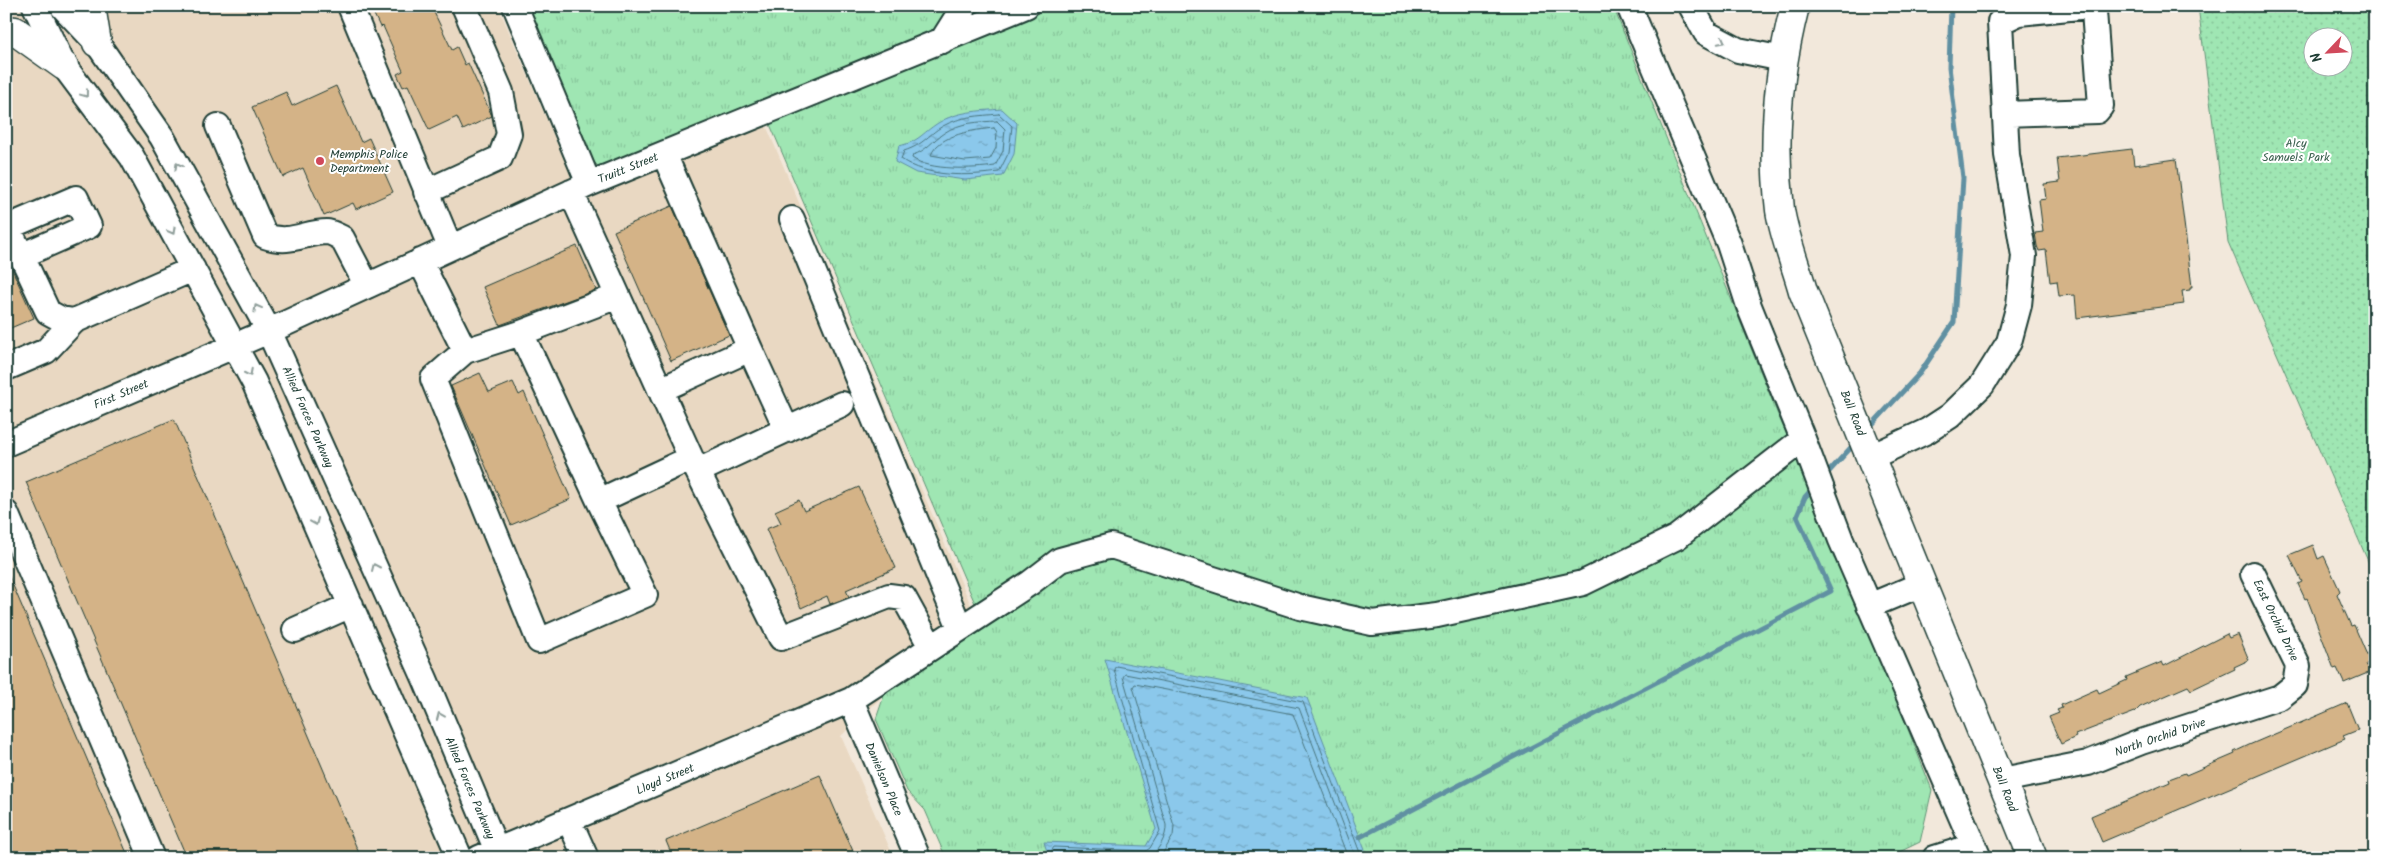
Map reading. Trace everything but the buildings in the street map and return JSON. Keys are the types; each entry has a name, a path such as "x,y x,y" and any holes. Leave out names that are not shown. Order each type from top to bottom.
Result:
{"main road":[{"path":"91,6 97,43"},
{"name":"Ball Road","path":"1795,6 1783,59 1777,142 1781,212 1803,291 2033,858"},
{"path":"6,30 15,31 64,66"}],"street":[{"path":"35,6 64,66 132,157 254,382 460,858"},
{"name":"Allied Forces Parkway","path":"62,6 97,43 162,137 269,330 421,670 492,855"},
{"path":"350,6 450,247"},
{"path":"426,192 500,158 508,134 501,92 464,6"},
{"path":"515,6 618,296 694,465 781,638 889,596 904,598 931,648"},
{"path":"942,40 964,6"},
{"name":"Truitt Street","path":"235,345 580,188 1026,6"},
{"path":"1629,6 1730,244 1749,306 1820,482 1841,540 1976,852 1935,858"},
{"path":"1691,6 1706,33 1738,50 1783,59"},
{"path":"1865,444 1927,431 1950,416 1982,384 2009,342 2019,305 2024,256 2007,155 1997,14 2090,6 2094,10 2101,106 2097,111 2005,114"},
{"path":"218,126 265,236 277,240 302,238 328,232 342,238 367,286"},
{"path":"664,154 786,430"},
{"path":"792,219 960,628"},
{"path":"21,256 48,312 61,319 74,321"},
{"path":"420,261 465,351"},
{"path":"6,368 46,351 74,321 193,269"},
{"path":"521,333 645,595 539,641 433,379 465,351 521,333 618,296"},
{"name":"First Street","path":"6,444 235,345"},
{"path":"660,390 750,349"},
{"path":"599,501 786,430 842,404"},
{"name":"Lloyd Street","path":"492,855 568,820 851,700 1030,583 1060,560 1111,546 1300,607 1372,623 1438,615 1583,583 1677,537 1803,439"},
{"path":"6,513 152,858"},
{"name":"East Orchid Drive","path":"2253,574 2298,666"},
{"path":"1869,606 1922,584"},
{"path":"296,630 351,605"},
{"name":"North Orchid Drive","path":"2002,780 2088,763 2141,742 2280,698 2295,685 2298,666"},
{"name":"Danielson Place","path":"851,700 918,858"},
{"path":"568,820 586,858"}],"shaded area":[{"path":"27,6 498,6 582,202 765,123 973,610 841,736 894,858 6,858 6,19"}],"green space":[{"path":"523,6 1613,6 1778,415 1826,522 1932,790 1920,842 1887,858 946,858 925,810 907,791 876,719 888,684 977,608 769,122 602,171 583,149"},
{"name":"Alcy Samuels Park","path":"2198,6 2375,6 2375,577 2228,242"}],"water":[{"path":"1002,109 1017,123 1014,154 1003,176 965,180 916,173 895,162 899,146 916,139 945,119 969,112"},
{"path":"1105,659 1307,698 1368,858 1049,858 1044,842 1146,846 1156,829"}],"waterway":[{"path":"1867,430 1920,373 1954,322 1963,178 1949,67 1951,6"},
{"path":"1825,476 1855,443"},
{"path":"1360,837 1831,591 1797,516 1805,497 1814,487"}],"place":[{"name":"Memphis Police Department","path":"320,161"}]}
